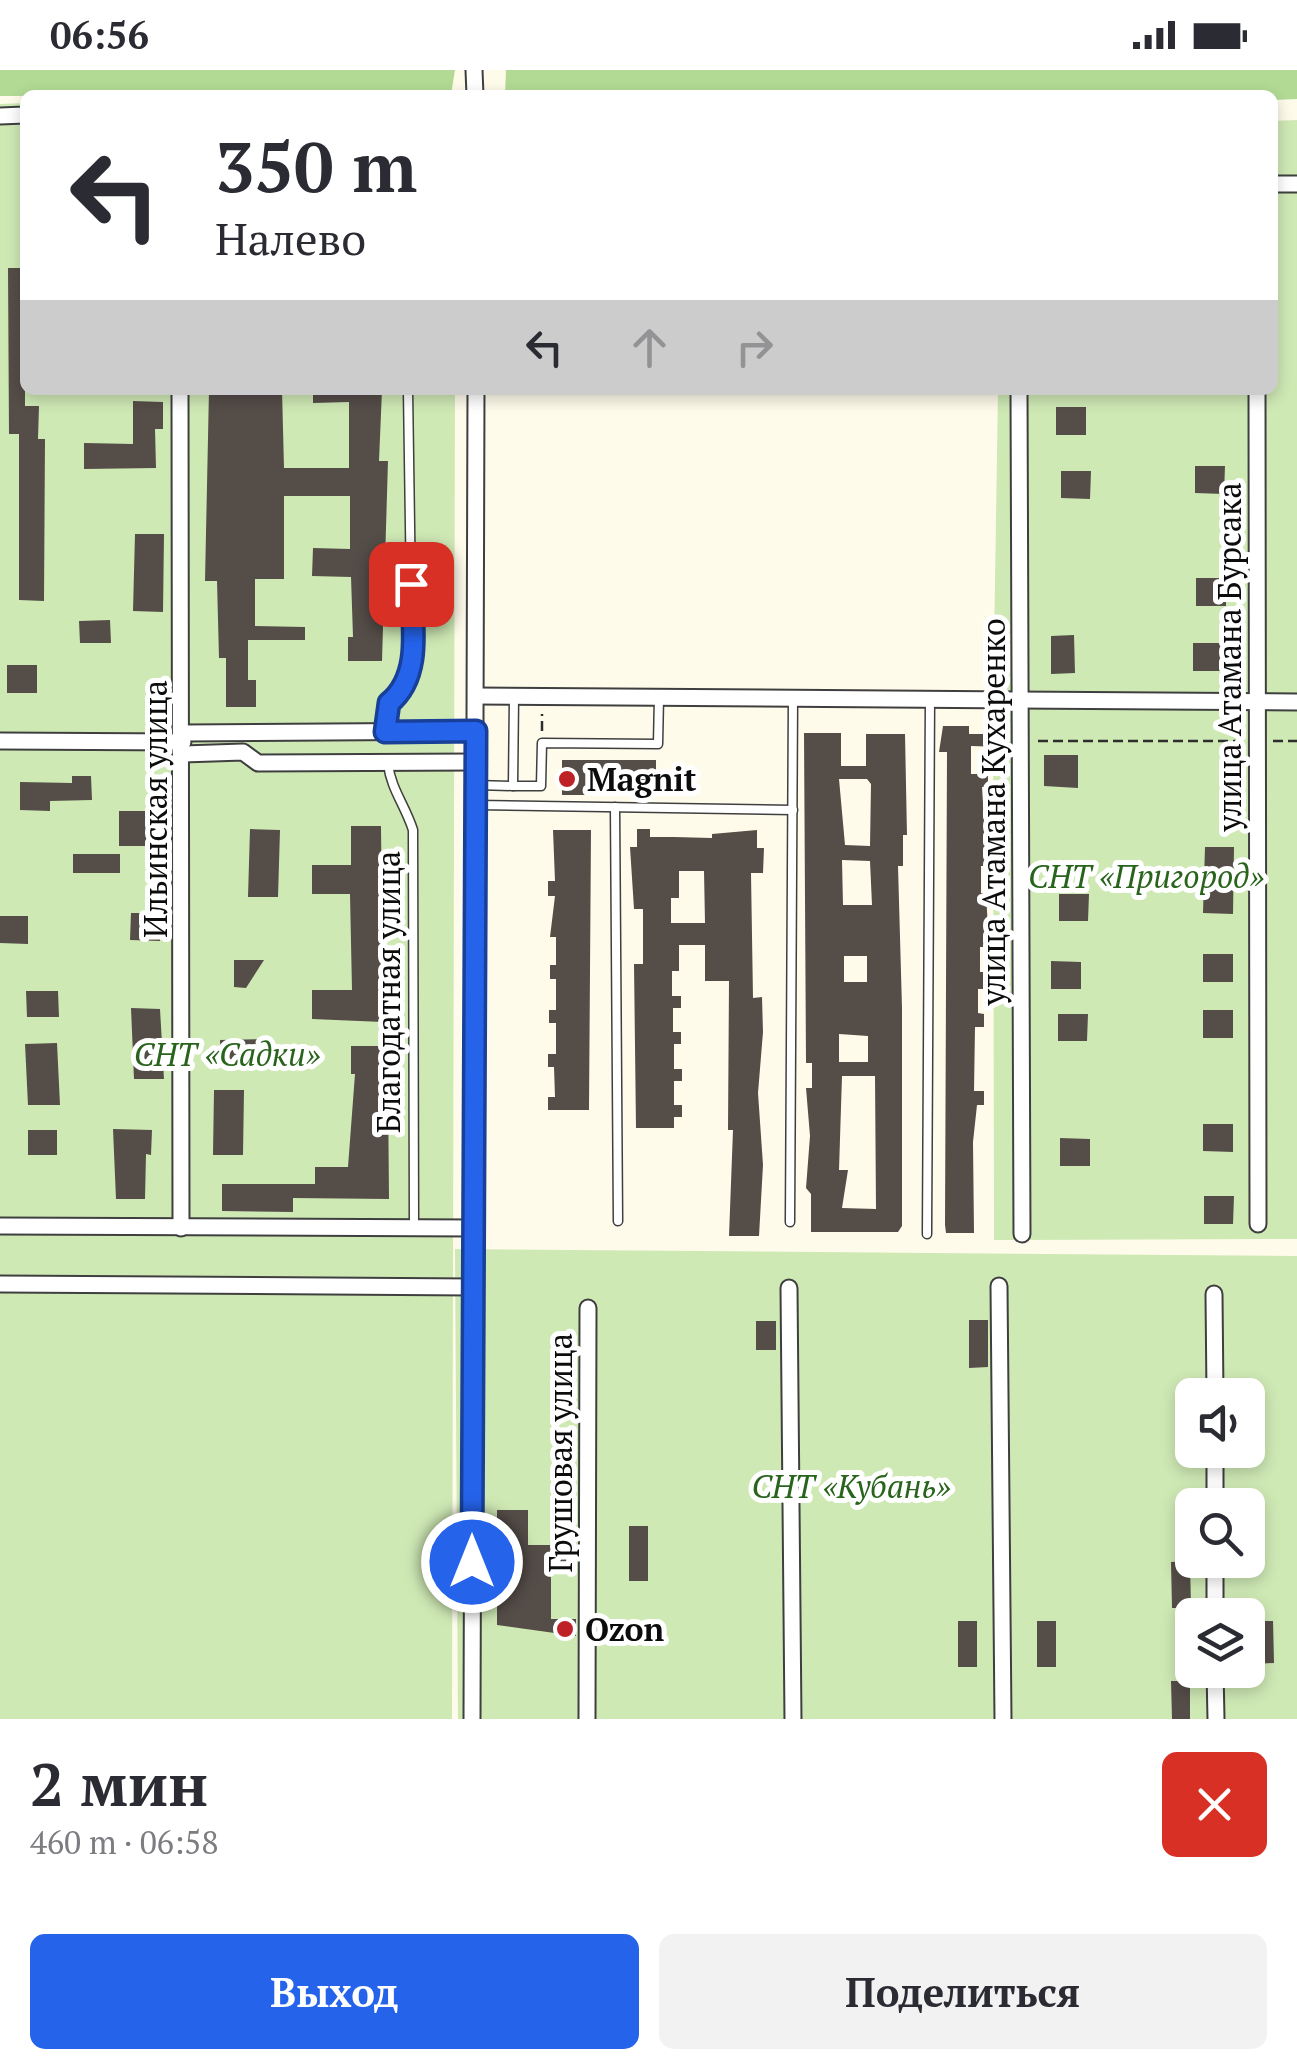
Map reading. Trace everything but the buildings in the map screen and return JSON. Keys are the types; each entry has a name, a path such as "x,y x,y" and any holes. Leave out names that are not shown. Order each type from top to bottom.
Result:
{"street":[{"name":"Ильинская улица","path":"180,395 181,1228"},
{"path":"472,1719 476,395"},
{"name":"улица Атамана Кухаренко","path":"1019,395 1022,1234"},
{"name":"улица Атамана Бурсака","path":"1257,395 1258,1224"},
{"path":"477,696 1297,702"},
{"path":"0,741 183,743 476,731"},
{"path":"183,743 243,752 258,763 476,762"},
{"path":"0,1226 474,1228"},
{"path":"0,1284 473,1287"},
{"path":"999,1286 1003,1719"},
{"path":"790,1288 793,1719"},
{"path":"1214,1294 1215,1378"},
{"name":"Грушовая улица","path":"587,1719 588,1308"},
{"path":"1216,1688 1216,1719"}],"lane":[{"path":"385,732 389,703 406,689 412,662 408,395"},
{"path":"513,786 514,696"},
{"path":"476,785 541,786 542,742 658,744 658,698"},
{"path":"790,1222 794,698"},
{"path":"927,1234 930,699"},
{"name":"Благодатная улица","path":"388,762 391,788 406,808 413,830 414,1228"},
{"path":"476,804 793,810"},
{"path":"615,807 618,1221"}],"path":[{"path":"1021,741 1297,741"}],"green space":[{"path":"0,70 455,70 452,90 20,90 20,96 0,96"},
{"path":"506,70 1297,70 1297,99 1278,100 1278,90 505,90"},
{"name":"СНТ «Садки»","path":"20,103 20,395 455,395 452,1719 0,1719 0,104"},
{"name":"СНТ «Пригород»","path":"1297,120 1297,1239 994,1240 993,710 998,395 1278,395 1278,121"},
{"name":"СНТ «Кубань»","path":"455,1249 1297,1256 1297,1719 458,1719"}],"place":[{"name":"Magnit","path":"567,779"},
{"name":"Ozon","path":"565,1629"}],"route":[{"path":"411,584 412,662 406,689 389,703 385,732 476,731 472,1562"}]}
